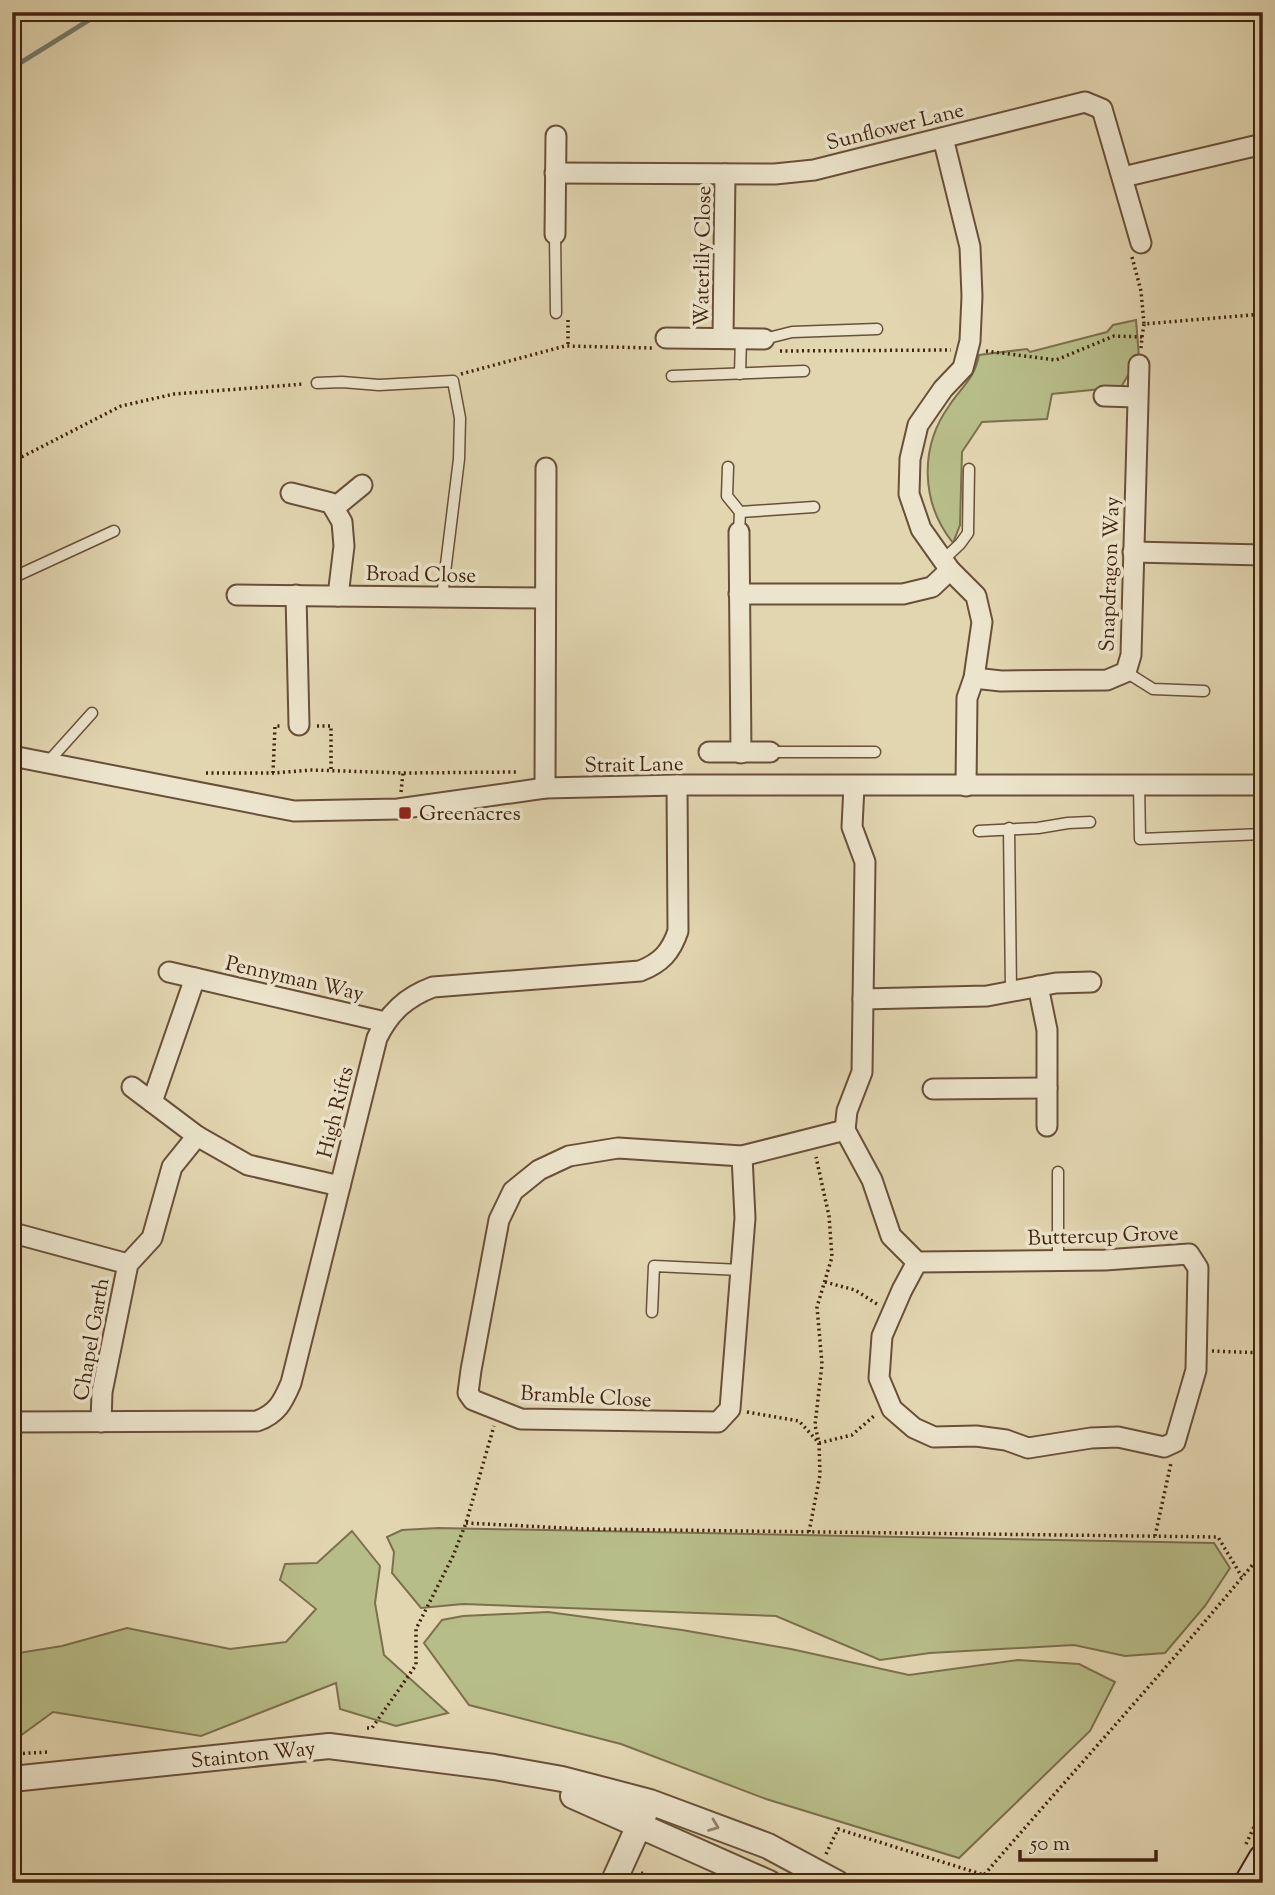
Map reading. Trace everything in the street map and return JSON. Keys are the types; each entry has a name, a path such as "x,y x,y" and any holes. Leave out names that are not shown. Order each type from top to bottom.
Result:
{"main road":[{"path":"1249,1883 1263,1859"},
{"path":"1262,1883 1263,1873"}],"street":[{"name":"Sunflower Lane","path":"555,173 775,174 814,170 1085,102 1102,109 1141,243"},
{"path":"555,234 556,136"},
{"path":"943,138 970,247 970,341 963,368 943,388 918,425 910,459 909,494 921,529 947,565 976,596 982,622 974,678 967,698 966,786"},
{"path":"1123,177 1263,144"},
{"name":"Waterlily Close","path":"725,174 732,338"},
{"path":"666,338 764,339"},
{"name":"Snapdragon Way","path":"974,678 1001,681 1107,680 1126,672 1131,655 1139,365"},
{"path":"1104,396 1137,397"},
{"path":"544,780 546,468"},
{"path":"334,508 362,485"},
{"path":"291,493 331,503 342,522 344,546 338,596"},
{"path":"740,522 741,753"},
{"path":"1133,552 1263,555"},
{"path":"739,594 903,594 932,587 947,565"},
{"name":"Broad Close","path":"237,595 545,598"},
{"path":"296,595 299,724"},
{"path":"709,752 770,752"},
{"name":"Strait Lane","path":"12,756 294,811 398,809 544,780 677,786 1263,785"},
{"name":"High Rifts","path":"12,1422 257,1421 271,1416 283,1402 290,1383 377,1038 385,1022 400,1005 416,993 433,987 640,971 660,962 674,944 678,931 677,786"},
{"path":"854,786 852,827 865,862 862,1072 848,1111 845,1130 872,1180 891,1236 917,1262 882,1336 879,1378 889,1403 892,1409 914,1428 934,1437 976,1436 1006,1440 1028,1448 1091,1438 1118,1437 1164,1447 1175,1442"},
{"name":"Pennyman Way","path":"169,972 385,1022"},
{"name":"Pennyman Way","path":"152,1102 195,978"},
{"path":"863,999 987,996 1038,986 1091,982"},
{"path":"1038,986 1047,1030 1047,1126"},
{"path":"132,1087 197,1136 248,1165 340,1186"},
{"path":"933,1089 1047,1088"},
{"name":"Bramble Close","path":"730,1409 718,1423 521,1419 473,1400 468,1393 471,1370 499,1220 513,1191 539,1170 569,1156 618,1147 742,1156 845,1130"},
{"name":"Chapel Garth","path":"101,1422 102,1392 128,1264 152,1238 172,1167 197,1136"},
{"path":"730,1409 745,1218 742,1156"},
{"name":"Chapel Garth","path":"17,1234 128,1264"},
{"name":"Buttercup Grove","path":"917,1262 1058,1261 1188,1254 1198,1268 1196,1370 1175,1442"},
{"name":"Stainton Way","path":"12,1779 329,1746 494,1767 562,1779 650,1802 768,1846 827,1878"},
{"name":"Stainton Way","path":"494,1767 598,1805 769,1883"},
{"path":"616,1875 650,1802"}],"lane":[{"path":"555,234 556,313"},
{"path":"764,339 792,332 877,328"},
{"path":"732,338 740,374"},
{"path":"672,376 804,371"},
{"path":"317,383 453,382 460,418 459,459 442,597"},
{"path":"728,467 727,496 740,522 814,507"},
{"path":"947,565 968,533 970,469"},
{"path":"12,578 114,531"},
{"path":"1126,672 1153,689 1204,691"},
{"path":"46,763 92,713"},
{"path":"770,752 875,752"},
{"path":"1139,785 1140,839 1263,834"},
{"path":"979,831 1090,822"},
{"path":"1009,828 1011,991"},
{"path":"1058,1172 1058,1261"},
{"path":"652,1312 654,1266 741,1270"}],"path":[{"path":"1141,243 1129,247 1140,291 1144,324 1142,337"},
{"path":"1144,324 1263,314"},
{"path":"438,382 454,375 565,346 665,348 666,338"},
{"path":"12,462 121,406 174,394 317,383"},
{"path":"194,773 312,770 544,780"},
{"path":"808,1532 820,1475 819,1443 815,1425 822,1364 817,1307 832,1257 829,1216 817,1166 814,1138"},
{"path":"825,1282 855,1290 892,1313"},
{"path":"1196,1351 1263,1353"},
{"path":"819,1443 852,1435 889,1403"},
{"path":"730,1409 799,1421 819,1443"},
{"path":"358,1729 372,1727 416,1665 416,1629 453,1556 466,1523 499,1411"},
{"path":"1155,1536 1175,1442"},
{"path":"466,1523 585,1529 1218,1536 1242,1577"},
{"path":"827,1878 838,1829 984,1875 1140,1694 1176,1658 1263,1552"},
{"path":"12,1754 60,1751"},
{"path":"616,1875 677,1883"}],"green space":[{"path":"1136,320 1139,357 1121,387 1052,394 1047,419 982,422 962,452 960,525 953,543 935,511 928,475 929,457 939,422 971,377 979,355 1027,349 1030,352 1107,332 1113,325"},
{"path":"438,1528 1214,1543 1230,1568 1205,1606 1165,1653 1125,1656 1074,1645 930,1653 880,1660 776,1616 463,1604 421,1608 392,1573 394,1552 387,1537 402,1530"},
{"path":"352,1531 380,1566 375,1603 384,1655 448,1713 396,1726 340,1709 336,1683 201,1736 53,1712 16,1739 12,1739 12,1654 62,1646 127,1628 230,1649 286,1642 316,1609 280,1580 285,1564 317,1563"},
{"path":"548,1612 682,1630 791,1649 909,1675 1018,1660 1079,1664 1115,1682 1090,1731 959,1858 766,1799 621,1744 469,1705 424,1643 442,1620 463,1616"}],"waterway":[{"path":"12,68 102,12"}],"place":[{"name":"Greenacres","path":"405,813"}]}
